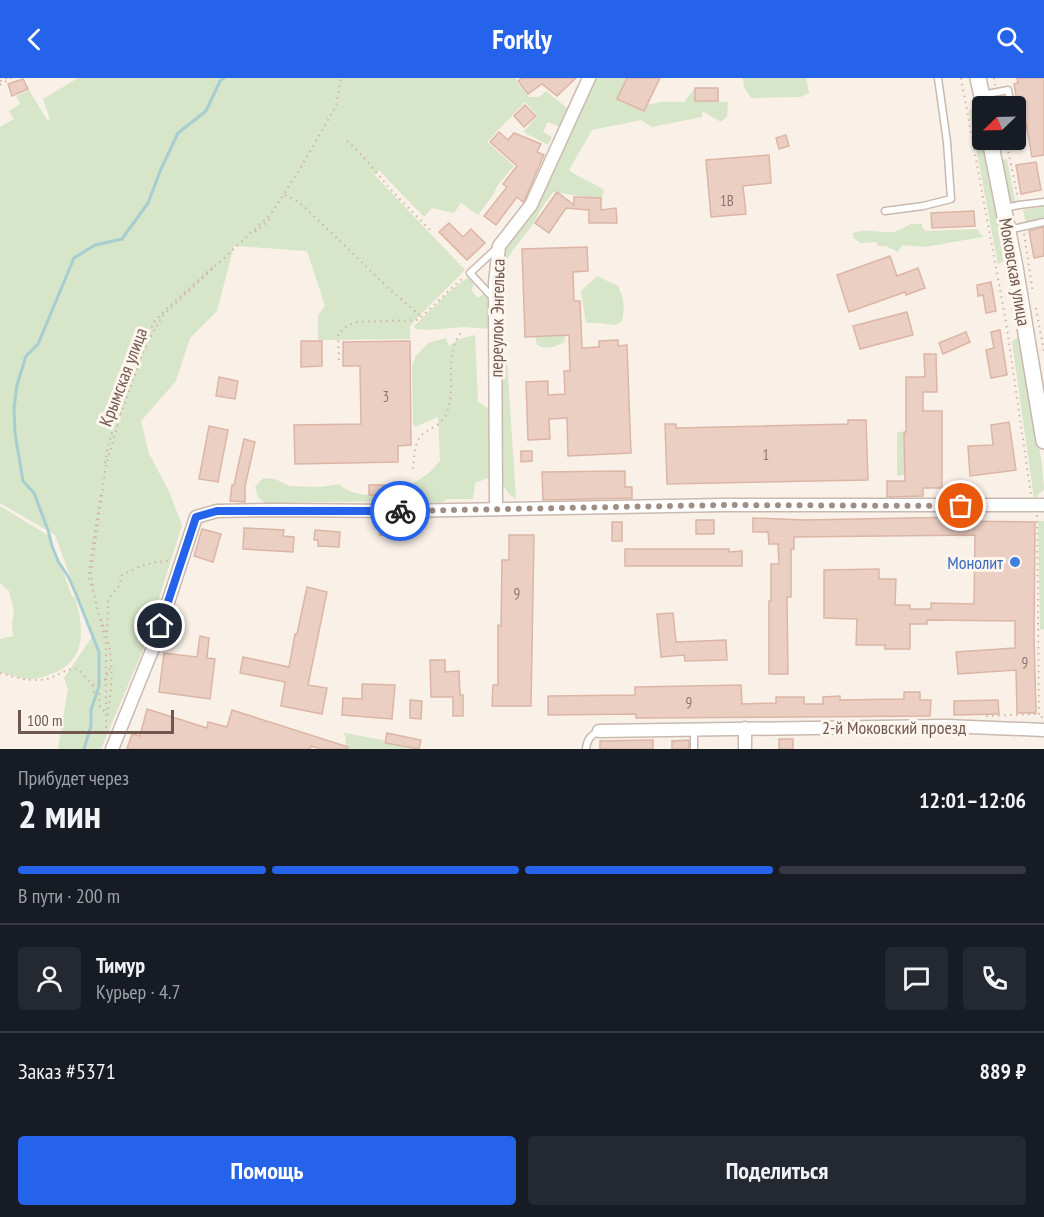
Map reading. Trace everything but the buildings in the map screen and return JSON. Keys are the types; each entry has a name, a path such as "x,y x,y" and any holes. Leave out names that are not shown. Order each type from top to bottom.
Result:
{"street":[{"name":"переулок Энгельса","path":"496,509 495,283 499,246 531,205 589,78"},
{"path":"978,78 982,96"},
{"name":"Моковская улица","path":"992,150 1004,208 1016,228 1044,441"},
{"path":"110,746 153,648 196,517 217,511 409,511 723,505 1038,506"},
{"name":"2-й Моковский проезд","path":"599,731 946,726 1044,730"},
{"path":"745,728 745,749"}],"lane":[{"path":"885,211 922,206 951,198 947,142 938,78"},
{"path":"994,96 1008,90 1009,96"},
{"path":"1004,208 1044,202"},
{"path":"1016,228 1044,222"},
{"path":"495,300 470,273 499,246"},
{"path":"694,729 694,749"},
{"path":"586,749 586,743 591,736 599,731"}],"path":[{"path":"0,80 9,78"},
{"name":"Крымская улица","path":"110,746 106,644 91,573 106,465 122,410 145,348 162,316 271,214 336,106 341,78"},
{"path":"961,78 1038,506 1039,717 1044,717"},
{"path":"347,141 433,233"},
{"path":"1007,150 1019,205"},
{"path":"110,746 106,734 112,679 111,652 88,577 107,451 122,395 154,322 207,272 268,220 285,195 296,171"},
{"path":"285,195 299,202 389,290 422,317"},
{"path":"1016,228 1035,302 1044,352"},
{"path":"339,360 338,333 345,327 356,322 418,320 470,273"},
{"path":"413,469 419,437 440,423 447,413 452,388 452,348 455,338 462,331"},
{"path":"107,633 108,602 119,586 122,575 153,562 182,561"},
{"path":"92,685 106,679 110,670 111,652"},
{"path":"0,674 34,681 55,676 72,668 78,669 92,685 94,693 99,694 100,707 108,715"}],"green space":[{"path":"78,78 517,78 516,81 529,97 539,97 546,91 567,108 559,127 548,122 543,132 552,137 548,145 523,132 538,116 525,102 487,142 514,166 497,186 478,215 461,203 454,213 432,208 424,217 379,170 375,175 363,163 465,270 410,326 410,339 318,340 318,315 325,306 307,251 234,246 217,311 190,338 176,381 141,421 149,454 169,491 182,525 143,650 101,749 58,749 68,689 64,678 92,637 55,535 0,503 0,127 14,119 9,111 20,104 16,96 29,90 47,120 50,119 43,99"},
{"path":"593,78 627,78 618,99 644,111 647,105 660,102 684,102 695,88 696,101 728,102 727,116 721,122 702,111 702,117 652,127 641,120 592,130 569,170 604,190 602,198 553,192 541,209 534,223 508,258 506,349 500,347 499,300 502,255"},
{"path":"743,78 806,78 809,93 801,97 751,98 744,87"},
{"path":"969,110 972,110 972,126"},
{"path":"976,150 986,150 1007,257 998,265"},
{"path":"1007,159 1015,201 1012,203 1008,202 1000,160"},
{"path":"1044,206 1044,219 1026,223 1023,210"},
{"path":"911,224 922,224 922,228 926,231 977,229 983,237 924,247 902,245 898,252 886,246 878,246 876,242 861,243 854,238 853,233 893,232"},
{"path":"597,276 618,286 622,295 624,307 622,321 615,325 586,323 581,291"},
{"path":"468,277 474,285 471,290 478,298 485,293 490,299 491,329 463,327 416,329 414,326"},
{"path":"475,335 478,402 491,410 492,449 488,478 475,483 473,499 447,499 441,503 398,501 265,503 258,497 255,487 263,478 275,479 289,486 320,487 339,484 355,493 385,495 385,485 395,484 405,489 429,473 440,461 438,417 415,427 413,424 412,365 416,356 428,343 446,338 449,346 459,339"},
{"path":"566,335 564,342 548,348 537,345 535,336"},
{"path":"1020,335 1042,465 1044,489 1034,499 1012,342"},
{"path":"507,359 516,499 506,489 501,476 500,365 503,360"},
{"path":"897,432 904,432 905,475 897,476"},
{"path":"0,506 49,536 52,551 72,596 75,598 78,610 81,633 77,653 62,669 40,678 25,679 0,672 0,639 13,636 14,611 9,591 0,583"},
{"path":"1038,521 1044,521 1044,629 1040,630"},
{"path":"344,733 383,740 385,743 414,749 344,749 346,740"}],"waterway":[{"path":"84,749 91,726 91,710 99,686 99,652 69,578 58,561 34,493 23,481 15,433 14,408 17,385 26,356 38,344 74,258 95,245 122,239 148,203 178,133 206,111 220,81 224,78"}],"way so far":[{"path":"400,511 723,505 961,506"}],"place":[{"name":"Монолит","path":"1015,562"}],"route":[{"path":"160,626 196,517 217,511 400,511"}]}
